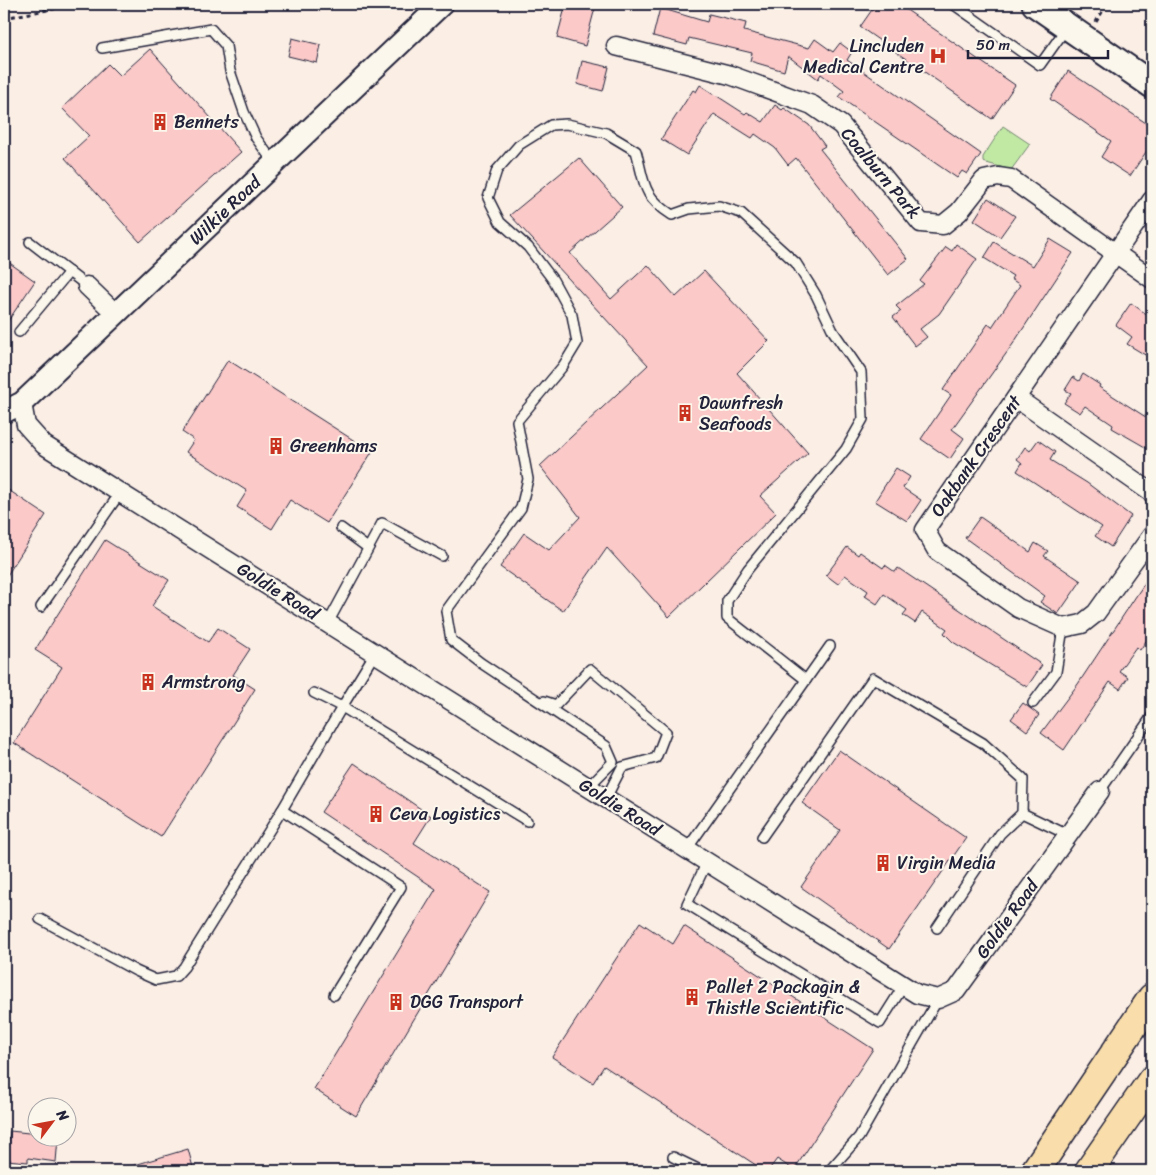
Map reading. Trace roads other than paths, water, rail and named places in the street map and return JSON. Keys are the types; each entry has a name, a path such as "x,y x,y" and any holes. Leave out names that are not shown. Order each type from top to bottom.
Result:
{"highway":[{"path":"1035,1171 1152,998"},
{"path":"1089,1171 1152,1080"}],"main road":[{"path":"1035,4 1152,85"}],"street":[{"name":"Wilkie Road","path":"10,409 116,314 442,4"},
{"name":"Coalburn Park","path":"616,46 730,75 812,105 841,125 921,223 943,226 960,212 984,180 998,177 1011,179 1115,254"},
{"name":"Oakbank Crescent","path":"1063,628 1018,608 937,551 925,530 1152,200"},
{"path":"1115,254 1152,279"},
{"path":"87,286 116,314"},
{"path":"1016,398 1152,493"},
{"name":"Goldie Road","path":"10,409 44,445 918,994 938,999 956,991 1100,791"},
{"path":"1063,628 1082,624 1096,614 1152,535"}],"lane":[{"path":"953,4 1040,65 1068,27"},
{"path":"102,48 211,29 226,46 230,71 244,112 256,138 274,163"},
{"path":"588,787 613,762 606,746 531,697 451,640 446,611 521,508 528,479 517,421 563,366 577,343 572,314 553,280 528,247 500,222 488,198 497,170 519,145 551,125 567,124 606,133 636,151 644,188 657,205 672,215 689,209 719,206 741,213 796,263 816,295 832,331 861,372 863,419 846,449 748,569 727,601 727,618 806,680"},
{"path":"30,242 87,286"},
{"path":"19,332 69,272"},
{"path":"41,606 120,492"},
{"path":"328,623 382,522 442,556"},
{"path":"342,528 368,548"},
{"path":"1033,703 1056,672 1063,628"},
{"path":"687,849 830,646"},
{"path":"40,918 149,977 162,980 176,976 184,968 282,810 375,653"},
{"path":"531,697 556,705 590,669 666,732 656,758 622,767 606,798"},
{"path":"762,837 873,678 983,743 1023,779 1022,813 1000,834 937,928"},
{"path":"314,693 342,707 527,821"},
{"name":"Goldie Road","path":"1100,791 1152,716"},
{"path":"282,810 401,887 334,995"},
{"path":"1022,813 1068,835"},
{"path":"707,862 687,904 880,1023 904,985"},
{"path":"829,1171 860,1138 938,999"},
{"path":"673,1157 702,1171"}],"place":[{"name":"Lincluden Medical Centre","path":"938,56"},
{"name":"Bennets","path":"160,122"},
{"name":"Dawnfresh Seafoods","path":"685,413"},
{"name":"Greenhams","path":"276,446"},
{"name":"Armstrong","path":"148,682"},
{"name":"Ceva Logistics","path":"376,814"},
{"name":"Virgin Media","path":"883,863"},
{"name":"Pallet 2 Packagin & Thistle Scientific","path":"692,997"},
{"name":"DGG Transport","path":"396,1002"}]}
